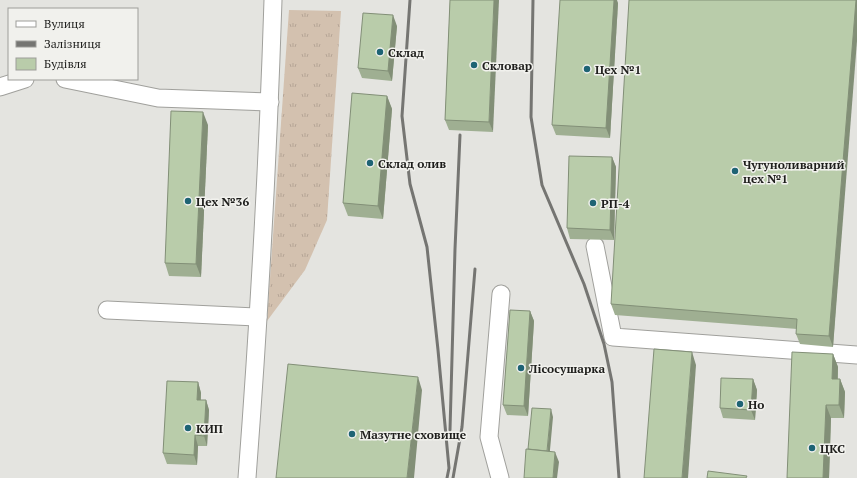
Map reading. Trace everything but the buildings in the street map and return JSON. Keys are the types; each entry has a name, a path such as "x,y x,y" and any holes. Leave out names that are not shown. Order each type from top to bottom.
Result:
{"lane":[{"path":"247,478 256,364 270,102 273,0"},
{"path":"0,88 22,80"},
{"path":"71,80 158,98 270,102"},
{"path":"595,246 613,337 857,355"},
{"path":"500,478 490,437 501,294"},
{"path":"107,310 258,317"}],"green space":[{"path":"289,10 341,11 327,220 305,270 267,321"}],"railway":[{"path":"410,0 402,116 410,184 427,247 449,468 447,478"},
{"path":"533,0 531,117 542,185 584,284 604,344 612,382 619,478"},
{"path":"450,430 460,135"},
{"path":"453,478 462,427 475,269"}],"place":[{"name":"Склад","path":"380,52"},
{"name":"Скловар","path":"474,65"},
{"name":"Цех №1","path":"587,69"},
{"name":"Склад олив","path":"370,163"},
{"name":"Чугуноливарний цех №1","path":"735,171"},
{"name":"Цех №36","path":"188,201"},
{"name":"РП-4","path":"593,203"},
{"name":"Лісосушарка","path":"521,368"},
{"name":"Но","path":"740,404"},
{"name":"КИП","path":"188,428"},
{"name":"Мазутне сховище","path":"352,434"},
{"name":"ЦКС","path":"812,448"}]}
